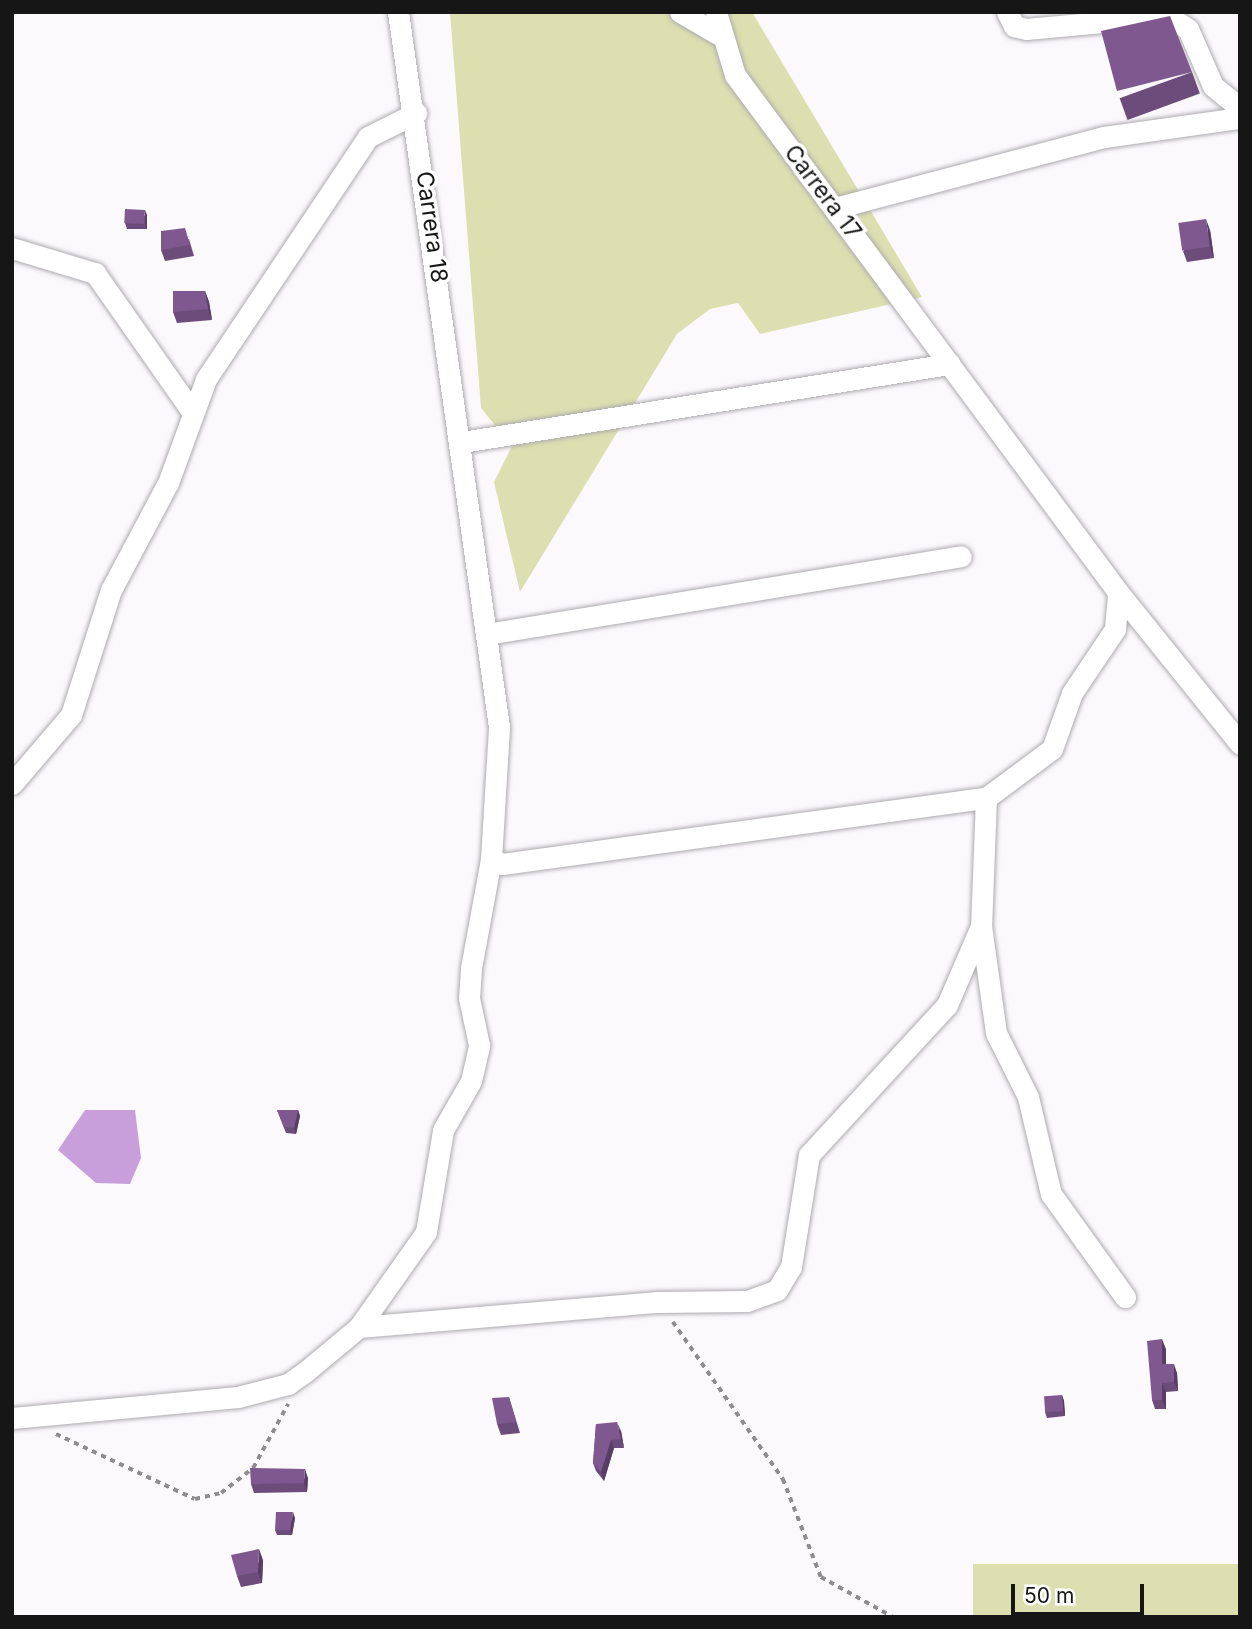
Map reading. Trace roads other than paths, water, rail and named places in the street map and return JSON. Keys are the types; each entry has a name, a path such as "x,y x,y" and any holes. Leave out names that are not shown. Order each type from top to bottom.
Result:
{"street":[{"name":"Carrera 18","path":"19,1419 189,1397 238,1397 288,1384 305,1372 359,1327 426,1232 443,1130 471,1081 479,1045 469,998 471,968 491,859 499,727 416,113 398,12"},
{"path":"680,12 717,23"},
{"path":"1007,12 1014,26 1026,29 1168,16 1188,29 1213,86 1240,107"},
{"name":"Carrera 17","path":"717,23 735,75 1118,592 1240,744"},
{"path":"12,784 71,715 111,590 168,483 191,410 368,137 416,113"},
{"path":"835,208 1104,137 1240,118"},
{"path":"12,248 95,273 191,410"},
{"path":"462,442 950,363"},
{"path":"487,634 961,556"},
{"path":"491,859 502,864 986,798 1052,749 1072,693 1115,629 1118,592"},
{"path":"986,798 981,926 996,1033 1028,1097 1051,1194 1125,1297"},
{"path":"359,1327 658,1302 747,1301 777,1290 791,1267 809,1155 947,1005 981,926"}]}
